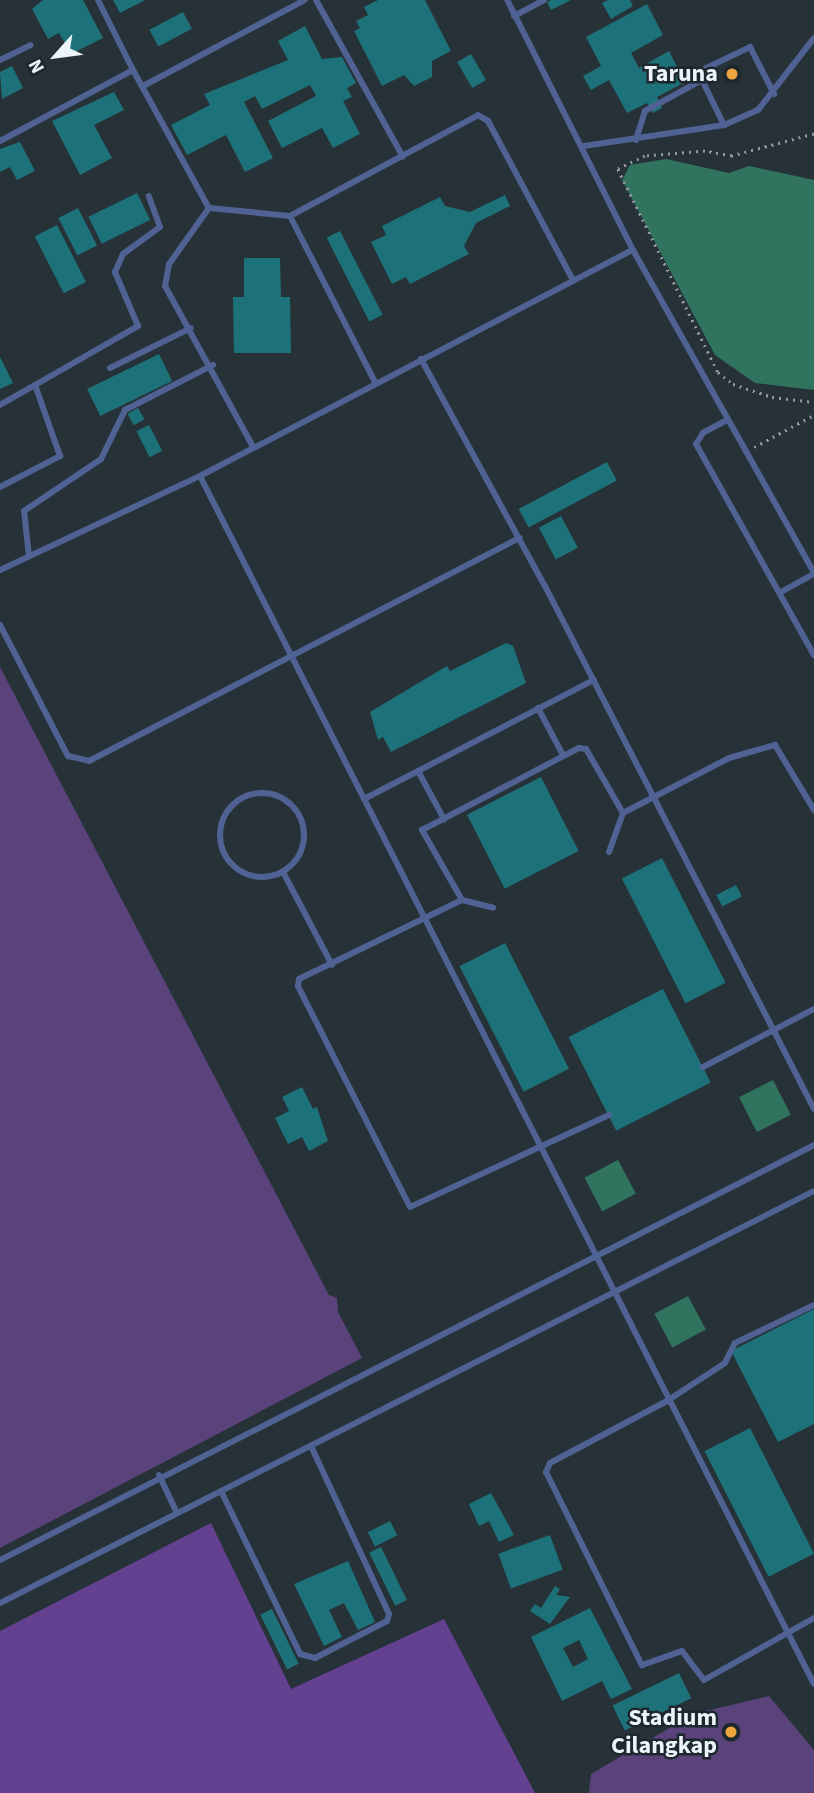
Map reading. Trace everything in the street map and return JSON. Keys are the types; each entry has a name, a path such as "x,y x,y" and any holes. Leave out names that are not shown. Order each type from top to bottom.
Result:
{"lane":[{"path":"98,0 209,208"},
{"path":"143,86 305,0"},
{"path":"316,0 402,157"},
{"path":"507,0 584,146 633,250 814,573 781,592"},
{"path":"514,16 544,0"},
{"path":"584,146 724,125 758,110 774,94 814,38"},
{"path":"0,60 31,45"},
{"path":"724,125 698,72 750,47 774,94"},
{"path":"0,141 133,70"},
{"path":"636,140 645,111 702,80"},
{"path":"209,208 290,216 471,118 483,117 573,280"},
{"path":"0,405 138,326 115,272 122,254 160,227 149,195"},
{"path":"209,208 164,276 213,365 253,447"},
{"path":"290,216 375,382"},
{"path":"0,570 200,477 375,382 633,250"},
{"path":"110,368 191,328"},
{"path":"421,359 520,538 814,1109"},
{"path":"29,556 24,511 101,459 125,410 213,365"},
{"path":"0,487 60,456 35,385"},
{"path":"727,420 704,433 696,444 814,655"},
{"path":"200,477 541,1149 618,1292 667,1401 814,1684"},
{"path":"0,625 68,756 77,762 89,761 520,538"},
{"path":"364,799 594,680"},
{"path":"538,708 563,755"},
{"path":"609,852 623,813 729,758 775,745 814,810"},
{"path":"461,900 422,832 563,755 586,749 623,813"},
{"path":"418,771 444,819"},
{"path":"249,794 280,796 301,818 302,849 283,872 252,876 238,870 224,851 220,828 225,814 249,794"},
{"path":"283,872 332,965"},
{"path":"493,908 461,900 332,965 304,974 298,986 407,1206 541,1149 609,1115"},
{"path":"703,1067 814,1009"},
{"path":"0,1560 159,1475 814,1145"},
{"path":"0,1603 814,1191"},
{"path":"814,1305 735,1343 725,1363 667,1401 550,1463 546,1472 640,1663 648,1666 682,1651 704,1680 814,1618"},
{"path":"221,1491 300,1654 315,1658 387,1621 389,1614 311,1446"},
{"path":"159,1475 177,1513"}],"path":[{"path":"814,134 732,156 705,152 645,156 618,169 718,372 733,384 772,397 814,402"},
{"path":"745,452 814,415"}],"shaded area":[{"path":"666,159 729,173 749,166 814,180 814,390 755,383 715,355 622,180 630,165"},
{"path":"0,667 329,1295 337,1298 338,1312 362,1358 0,1548"},
{"path":"773,1080 791,1115 757,1132 739,1097"},
{"path":"618,1160 636,1194 602,1211 584,1178"},
{"path":"688,1296 706,1330 672,1347 654,1314"},
{"path":"211,1523 291,1689 444,1619 535,1793 0,1793 0,1631"},
{"name":"Stadium Cilangkap","path":"769,1696 814,1750 814,1793 589,1793 591,1774 693,1714"}],"building":[{"path":"43,0 83,0 103,38 71,54 59,33 48,39 32,9"},
{"path":"113,0 145,0 120,13"},
{"path":"378,0 425,0 451,51 432,61 432,77 414,86 404,75 382,86 354,31 360,28 356,21 368,15 364,7"},
{"path":"571,0 551,10 547,2"},
{"path":"608,0 630,0 633,6 611,19 602,3"},
{"path":"647,4 663,35 631,53 639,68 669,51 685,82 657,97 662,108 653,113 647,103 627,113 609,80 591,90 583,76 601,66 586,37"},
{"path":"183,12 192,29 158,47 149,30"},
{"path":"305,26 322,59 342,57 356,83 347,88 352,97 343,101 360,134 333,148 322,128 282,148 268,121 316,96 310,85 262,109 255,96 244,102 273,158 245,172 226,135 187,155 171,125 210,105 204,94 288,60 278,41"},
{"path":"471,54 486,80 472,88 457,62"},
{"path":"12,66 23,88 2,99 0,72"},
{"path":"114,92 124,110 94,125 112,158 80,175 52,121"},
{"path":"20,142 35,171 17,180 10,167 0,172 0,149"},
{"path":"137,193 150,220 102,244 88,217"},
{"path":"505,195 510,206 476,223 464,246 469,254 410,284 406,277 392,284 371,242 386,235 382,226 440,197 445,206 470,212"},
{"path":"78,208 97,245 77,255 58,218"},
{"path":"57,225 86,282 64,293 35,236"},
{"path":"340,231 383,315 369,322 327,238"},
{"path":"244,258 280,258 281,297 290,297 291,353 234,353 233,297 244,297"},
{"path":"159,354 172,381 100,416 87,389"},
{"path":"0,357 13,383 0,389"},
{"path":"138,408 144,419 134,425 128,414"},
{"path":"149,425 162,451 150,457 137,431"},
{"path":"607,462 617,481 529,527 519,509"},
{"path":"561,516 578,548 556,560 539,528"},
{"path":"506,643 513,646 526,683 391,752 383,737 378,740 370,712 447,666 450,671"},
{"path":"541,777 579,851 505,889 467,815"},
{"path":"662,858 726,983 685,1003 622,878"},
{"path":"736,885 742,897 722,907 716,895"},
{"path":"505,943 569,1069 524,1092 460,966"},
{"path":"663,989 711,1083 616,1131 569,1037"},
{"path":"302,1087 313,1109 317,1107 328,1141 309,1151 302,1137 288,1144 275,1118 289,1111 282,1097"},
{"path":"814,1309 814,1424 778,1442 731,1351"},
{"path":"750,1428 814,1554 769,1577 705,1451"},
{"path":"491,1493 514,1535 499,1542 489,1521 479,1526 469,1504"},
{"path":"390,1521 397,1535 375,1547 368,1532"},
{"path":"550,1535 563,1570 511,1589 498,1554"},
{"path":"381,1547 407,1600 395,1606 369,1553"},
{"path":"348,1561 375,1622 358,1630 344,1603 329,1610 342,1637 324,1646 294,1584"},
{"path":"555,1586 560,1589 556,1595 570,1597 550,1624 530,1611 535,1604 541,1608"},
{"path":"590,1608 632,1689 611,1699 602,1681 562,1701 531,1637","holes":["579,1640 588,1659 573,1667 563,1648"]},
{"path":"272,1609 299,1664 287,1670 260,1615"},
{"path":"679,1673 691,1698 625,1731 612,1705"}],"place":[{"name":"Taruna","path":"732,74"},
{"name":"Stadium Cilangkap","path":"731,1732"}]}
